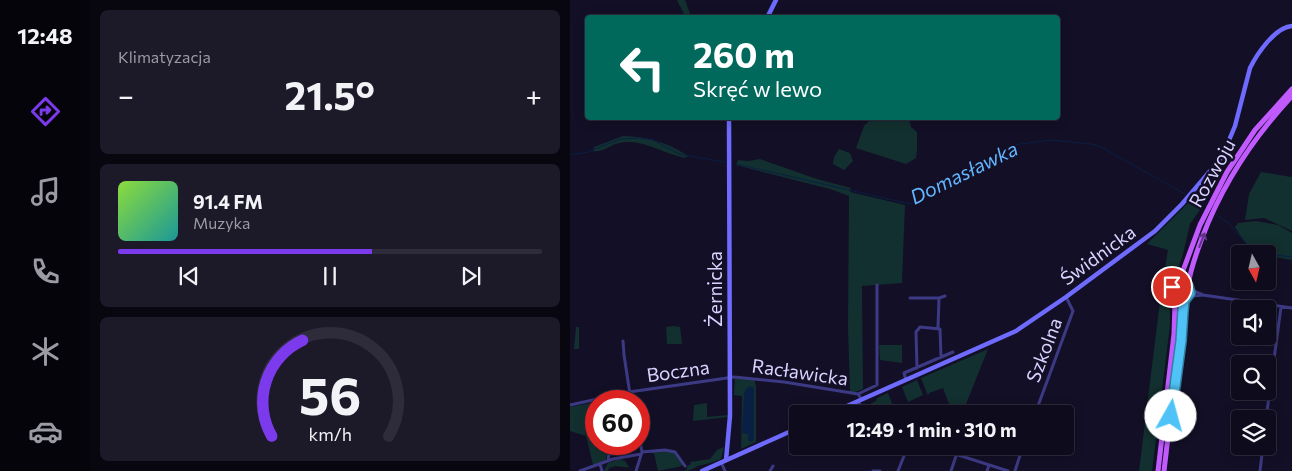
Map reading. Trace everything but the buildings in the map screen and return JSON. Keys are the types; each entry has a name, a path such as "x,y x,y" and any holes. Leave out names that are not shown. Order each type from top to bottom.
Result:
{"main road":[{"name":"Rozwoju","path":"1176,284 1187,262 1200,225 1227,172 1255,130 1292,89"},
{"name":"Rozwoju","path":"1188,288 1206,227 1229,180 1257,137 1292,96"},
{"path":"1158,471 1175,323 1174,300 1171,296 1171,290 1176,284 1182,283 1188,288 1164,471"},
{"path":"1174,300 1186,299"}],"street":[{"path":"768,15 776,0"},
{"name":"Świdnicka","path":"849,405 1016,331 1066,297 1155,231 1218,164 1230,140 1254,59 1269,40 1287,27 1292,26"},
{"name":"Żernicka","path":"723,461 730,429 729,120"},
{"path":"858,394 877,385 876,285"},
{"path":"1188,288 1199,292 1203,296"},
{"path":"910,298 939,298 945,296"},
{"path":"1186,299 1192,296 1203,296 1292,308"},
{"name":"Szkolna","path":"1038,405 1073,311 1066,297"},
{"path":"939,298 938,327 941,332 941,357"},
{"path":"1267,410 1281,307"},
{"path":"917,368 917,330 920,327 938,327"},
{"path":"623,341 630,390"},
{"path":"906,380 904,373 953,352"},
{"name":"Racławicka","path":"730,378 742,377 784,382 858,394 862,405"},
{"name":"Boczna","path":"644,390 730,378"},
{"name":"Boczna","path":"570,405 585,403"},
{"path":"702,471 789,432"},
{"path":"650,452 671,450 675,452 685,466"},
{"path":"608,461 609,455"},
{"path":"580,471 608,461 634,455"},
{"path":"636,471 641,455"},
{"path":"898,471 904,455"},
{"path":"1014,471 1020,455"},
{"path":"1260,471 1262,455"},
{"path":"951,471 956,456 1008,471"},
{"path":"723,461 724,471"},
{"path":"600,464 602,471"},
{"path":"770,471 773,466"},
{"path":"987,471 989,466"},
{"path":"873,471 880,471"}],"green space":[{"path":"677,0 685,0 691,15 684,15"},
{"path":"870,120 909,120 911,127 917,132 916,158 906,164 856,148 864,126"},
{"path":"623,136 657,141 688,156 685,158 645,144 628,142 619,143 600,151 593,151 594,147"},
{"path":"839,149 850,153 853,161 844,170 833,164 834,157"},
{"path":"760,159 817,179 851,188 850,192 905,205 902,283 862,286 863,389 850,392 848,327 849,196 830,189 736,165 738,160"},
{"path":"1261,172 1292,177 1292,231 1264,218 1245,220 1249,194"},
{"path":"1192,199 1202,207 1190,224 1175,279 1167,291 1170,325 1152,471 1139,471 1168,250 1147,244"},
{"path":"1256,221 1278,225 1292,233 1292,260 1276,257 1276,245 1247,245 1235,227 1238,223"},
{"path":"576,327 579,327 579,349 574,349"},
{"path":"666,327 680,327 682,344 667,344"},
{"path":"879,345 902,345 902,363 880,360"},
{"path":"988,349 966,405 949,405 943,388 929,393 928,396 921,378"},
{"path":"735,378 754,380 756,385 756,442 741,449 742,396 734,395","holes":["754,388 753,441 748,440 748,434 745,433"]},
{"path":"917,380 923,395 908,402 902,387"},
{"path":"888,393 893,405 870,405 877,398"},
{"path":"707,403 707,417 728,415 728,417 693,421 694,405"},
{"path":"585,404 585,436 570,431 570,407"},
{"path":"724,447 721,459 684,471 691,464 690,462 710,459 717,450"},
{"path":"652,451 674,452 683,465 658,471"},
{"path":"591,455 607,455 606,460 593,465"},
{"path":"620,459 625,461 629,467 615,466 609,468 608,471 604,471 608,463"}],"water":[{"path":"750,386 754,388 754,439 751,442 748,440 748,434 742,433 744,395 745,390"}],"waterway":[{"path":"766,15 773,0"},
{"name":"Domasławka","path":"570,155 588,152 620,139 640,138 653,140 679,154 724,162"},
{"name":"Domasławka","path":"736,164 910,204 973,169 990,163 1013,145 1051,140 1099,146 1185,194"},
{"name":"Domasławka","path":"1191,198 1203,206"},
{"name":"Domasławka","path":"1216,215 1229,223 1248,245"},
{"name":"Domasławka","path":"1276,255 1292,257"}],"route":[{"path":"1171,416 1181,341 1184,301 1190,293 1188,286 1183,283 1180,282 1172,287"}]}
